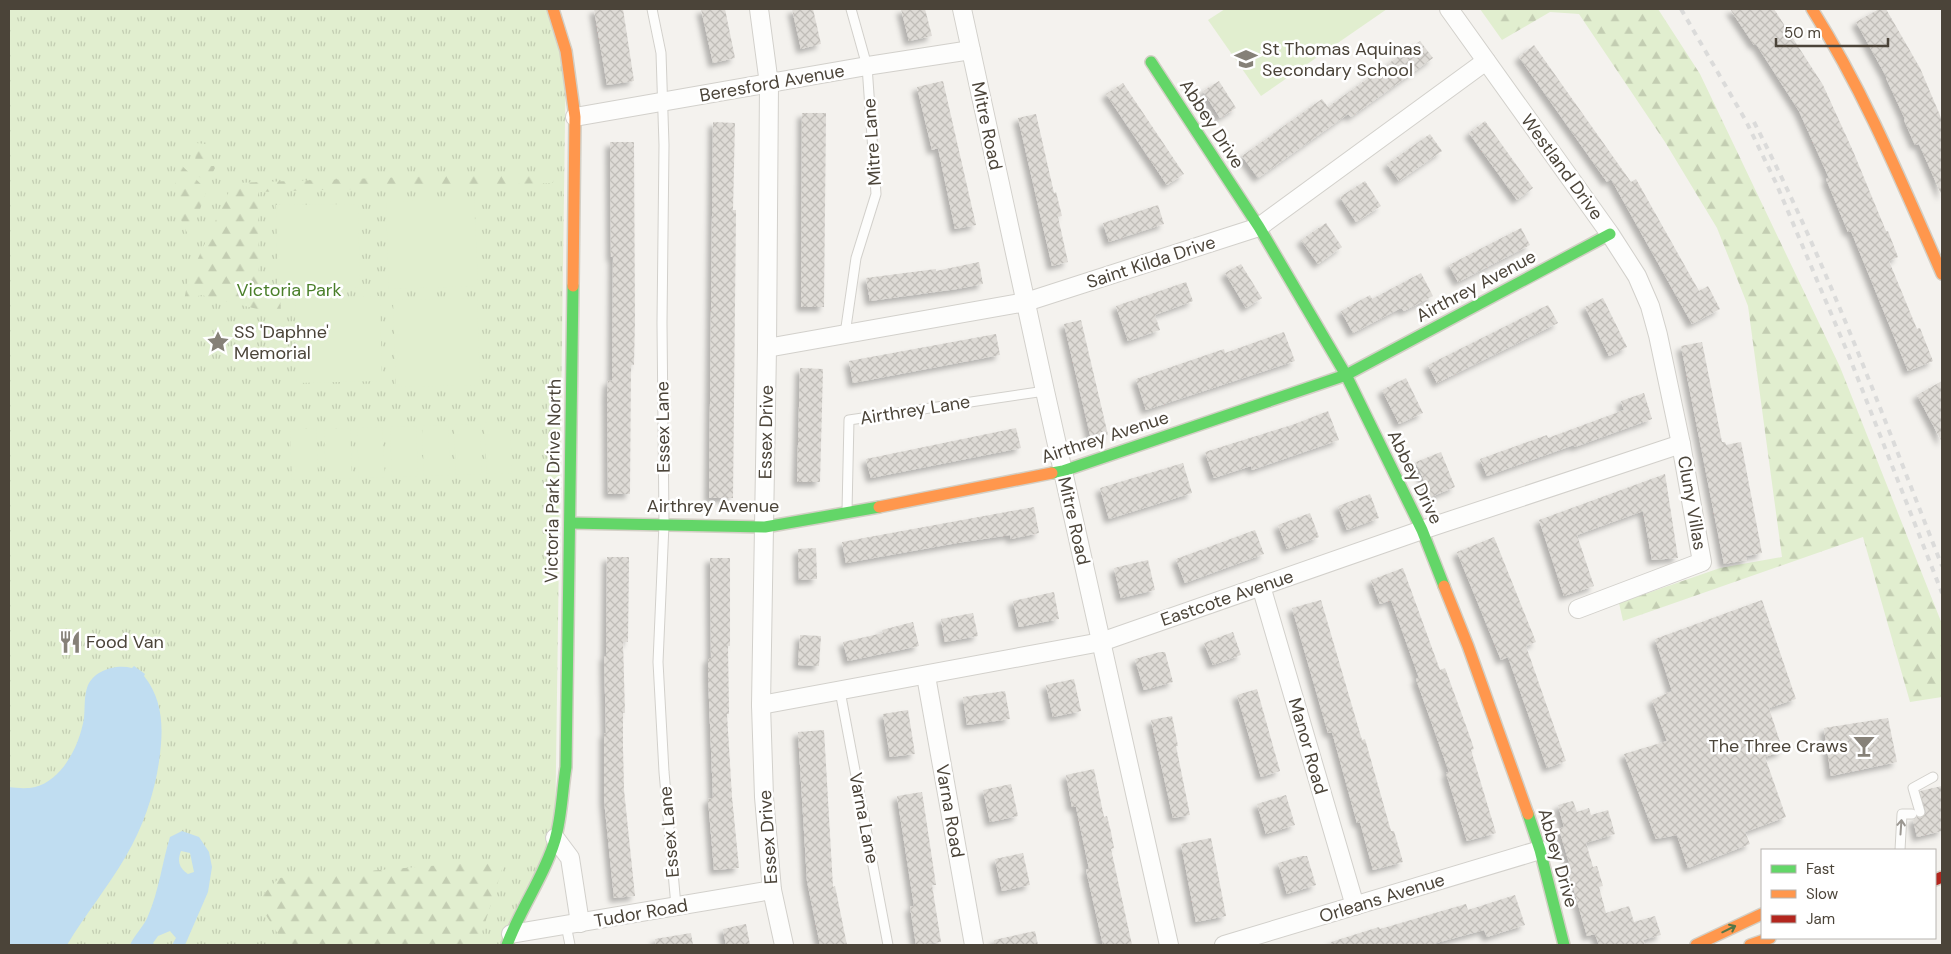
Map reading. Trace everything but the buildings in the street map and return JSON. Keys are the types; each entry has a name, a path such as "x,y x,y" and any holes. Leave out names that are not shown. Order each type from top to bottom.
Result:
{"street":[{"name":"Victoria Park Drive North","path":"509,940 540,876 555,838 566,767 575,117 566,51 553,9"},
{"name":"Essex Drive","path":"759,9 769,84 765,527 761,705 764,797 772,890 784,945"},
{"name":"Mitre Road","path":"962,9 1169,945"},
{"name":"Westland Drive","path":"1449,9 1610,234 1636,276 1650,306 1658,335 1681,444"},
{"path":"1817,10 1863,95 1942,274"},
{"name":"Beresford Avenue","path":"575,117 970,50"},
{"name":"Saint Kilda Drive","path":"767,348 1026,302 1259,227 1486,61"},
{"name":"Abbey Drive","path":"1151,62 1259,227 1346,375 1422,530 1501,734 1540,850 1564,945"},
{"name":"Airthrey Avenue","path":"570,523 765,527 848,513 1063,471 1346,375 1610,234"},
{"name":"Eastcote Avenue","path":"761,705 926,676 1101,642 1422,530 1681,444"},
{"name":"Cluny Villas","path":"1578,609 1702,562 1681,444"},
{"name":"Manor Road","path":"1261,586 1355,906"},
{"name":"Varna Road","path":"926,676 974,945"},
{"path":"555,838 570,858 573,924"},
{"name":"Orleans Avenue","path":"1224,945 1540,850"},
{"name":"Tudor Road","path":"509,940 573,924 772,890"},
{"path":"1696,945 1761,914"},
{"path":"1750,945 1767,939"}],"lane":[{"name":"Essex Lane","path":"652,9 661,53 664,101 662,323 664,524 658,662 664,772 676,906"},
{"name":"Mitre Lane","path":"845,334 856,258 876,194 867,66 851,9"},
{"name":"Airthrey Lane","path":"848,513 848,420 1045,391"},
{"name":"Varna Lane","path":"840,691 888,945"},
{"path":"1900,849 1902,814 1916,813 1913,788 1933,777"},
{"path":"570,945 573,924"}],"green space":[{"name":"Victoria Park","path":"9,9 553,9 566,51 555,838 507,945 9,945"},
{"path":"1225,9 1387,9 1261,96 1208,20"},
{"path":"1480,9 1658,9 1700,74 1840,367 1942,624 1942,697 1910,702 1863,537 1623,621 1619,603 1720,568 1782,557 1748,306 1717,228 1665,142 1579,14 1550,12 1502,40"},
{"path":"196,143 206,144 207,166 216,166 209,180 199,177 195,164"},
{"path":"176,160 207,190 190,237 180,218 176,200"},
{"path":"554,172 553,183 258,192 259,296 280,297 282,329 275,329 273,313 201,295 184,301 188,280 233,183"},
{"path":"474,198 478,286 389,289 386,202"},
{"path":"358,204 360,287 278,289 276,205"},
{"path":"380,296 382,381 297,383 295,298"},
{"path":"477,298 480,385 396,387 393,300"},
{"path":"510,422 512,473 487,474 484,423"},
{"path":"480,424 482,474 456,475 454,425"},
{"path":"448,425 450,475 424,476 422,426"},
{"path":"416,426 418,476 392,477 390,427"},
{"path":"382,427 385,477 359,478 357,428"},
{"path":"316,428 318,479 292,480 290,430"},
{"path":"350,428 352,478 326,479 324,429"},
{"path":"505,860 478,945 285,945 257,901 279,878"}],"water":[{"path":"134,666 145,674 144,676 157,700 161,717 161,744 157,773 150,802 139,830 119,867 67,945 9,945 9,787 35,787 54,777 68,760 79,739 84,718 86,692 90,682 94,677 106,670 119,667 132,668"},
{"path":"182,831 199,837 209,852 212,867 208,892 185,945 172,945 176,938 170,931 158,936 153,943 155,945 130,945 146,920 152,906 170,837","holes":["181,851 190,853 194,872 188,874 181,867 179,858"]}],"railway":[{"path":"1681,9 1746,121 1776,183 1849,356 1942,593"},
{"path":"1754,122 1781,176 1854,342 1942,566"}],"traffic: fast":[{"path":"1151,62 1259,227 1346,375 1422,530 1444,586"},
{"path":"1052,473 1063,471 1346,375 1610,234"},
{"path":"507,945 545,867 555,840 561,813 566,767 573,286"},
{"path":"570,523 765,527 879,507"},
{"path":"1528,814 1540,850 1564,945"}],"traffic: slow":[{"path":"553,9 566,51 575,117 573,286"},
{"path":"1812,9 1866,106 1942,274"},
{"path":"879,507 1052,473"},
{"path":"1444,586 1468,646 1528,814"},
{"path":"1696,945 1761,914"},
{"path":"1750,945 1767,939"}],"traffic: jam":[{"path":"1936,880 1942,877"}],"place":[{"name":"St Thomas Aquinas Secondary School","path":"1246,59"},
{"name":"SS 'Daphne' Memorial","path":"218,342"},
{"name":"Food Van","path":"70,642"},
{"name":"The Three Craws","path":"1864,746"}]}
